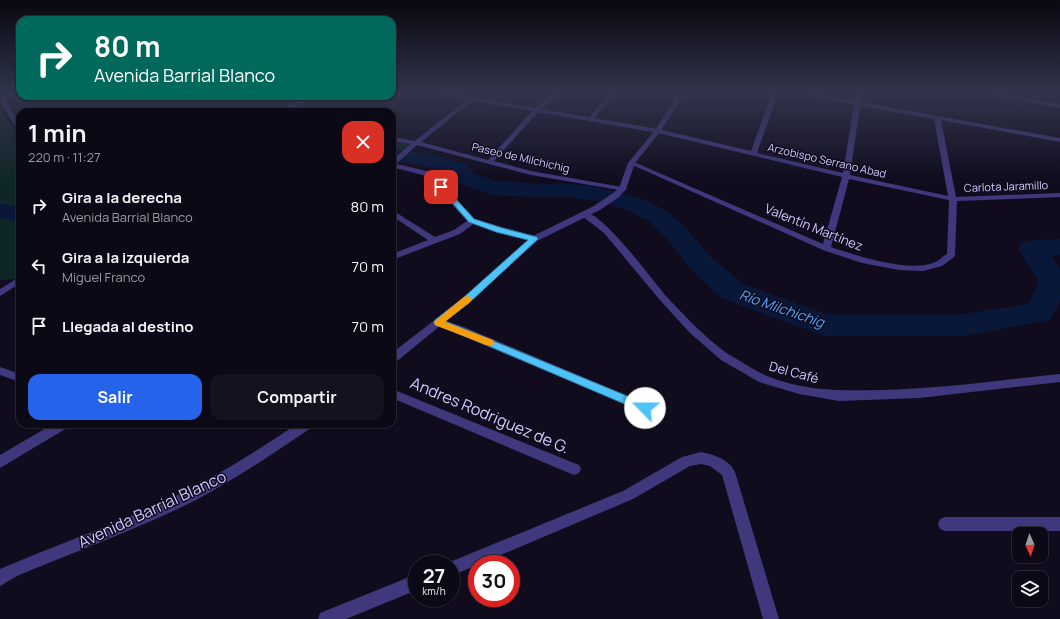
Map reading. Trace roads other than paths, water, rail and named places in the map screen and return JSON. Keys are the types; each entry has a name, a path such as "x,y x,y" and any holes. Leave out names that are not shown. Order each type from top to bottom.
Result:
{"street":[{"path":"396,160 443,122"},
{"path":"490,161 526,122"},
{"name":"Arzobispo Serrano Abad","path":"602,122 658,131 846,176 953,199"},
{"path":"396,356 466,300 534,239 597,208 619,192 632,163 664,122"},
{"path":"753,154 765,122"},
{"path":"826,248 846,176 854,122"},
{"name":"Valentín Martínez","path":"632,163 826,248 865,261 899,267 922,268 939,264 951,256 953,199 938,122"},
{"path":"959,122 1060,140"},
{"name":"Paseo de Milchichig","path":"396,140 619,192"},
{"path":"396,164 429,174 472,221 534,239"},
{"name":"Carlota Jaramillo","path":"953,199 1060,195"},
{"name":"Del Café","path":"585,214 607,231 662,297 694,330 725,357 763,379 799,390 839,396 919,394 1060,378"},
{"path":"396,215 436,241"},
{"path":"396,256 457,232 472,221"},
{"path":"0,293 16,282"},
{"path":"438,322 645,408"},
{"path":"0,371 16,377"},
{"name":"Andres Rodriguez de G.","path":"396,395 574,469"},
{"path":"0,462 56,428"},
{"name":"Avenida Barrial Blanco","path":"4,573 130,522 190,495 254,460 301,428"},
{"path":"460,564 628,495 687,461 702,458 714,461 728,472 771,619"},
{"path":"945,524 1060,524"},
{"path":"328,619 408,586"}],"waterway":[{"name":"Río Milchichig","path":"396,155 425,159 458,170 467,179 493,188 547,191 561,190 593,193 634,204 658,216 677,234 700,262 732,291 824,325 963,325 1039,313 1054,282 1032,248 1060,247"},
{"name":"Río Milchichig","path":"0,211 16,213"}]}
